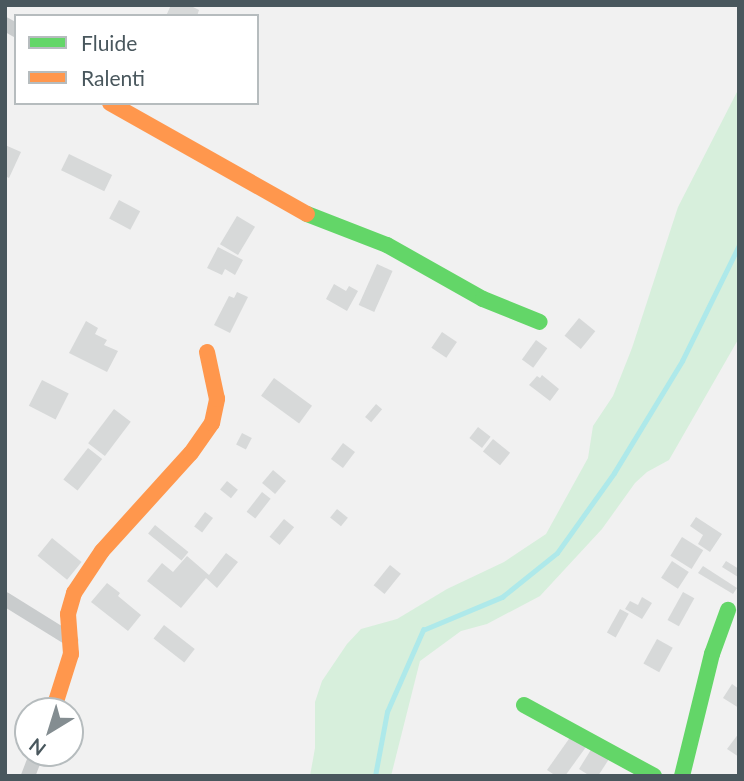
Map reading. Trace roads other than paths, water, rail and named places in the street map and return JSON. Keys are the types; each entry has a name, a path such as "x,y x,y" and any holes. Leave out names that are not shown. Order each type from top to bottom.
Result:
{"street":[{"path":"114,105 304,213 387,245 483,299 540,323"},
{"path":"58,697 68,668 70,606 91,566 128,519 191,453 212,423 217,399 207,352"},
{"path":"5,599 71,640"},
{"path":"682,776 712,653 728,610"},
{"path":"524,705 654,776"}],"waterway":[{"path":"375,776 387,712 423,630 502,597 557,553 614,473 682,361 739,245"}]}
